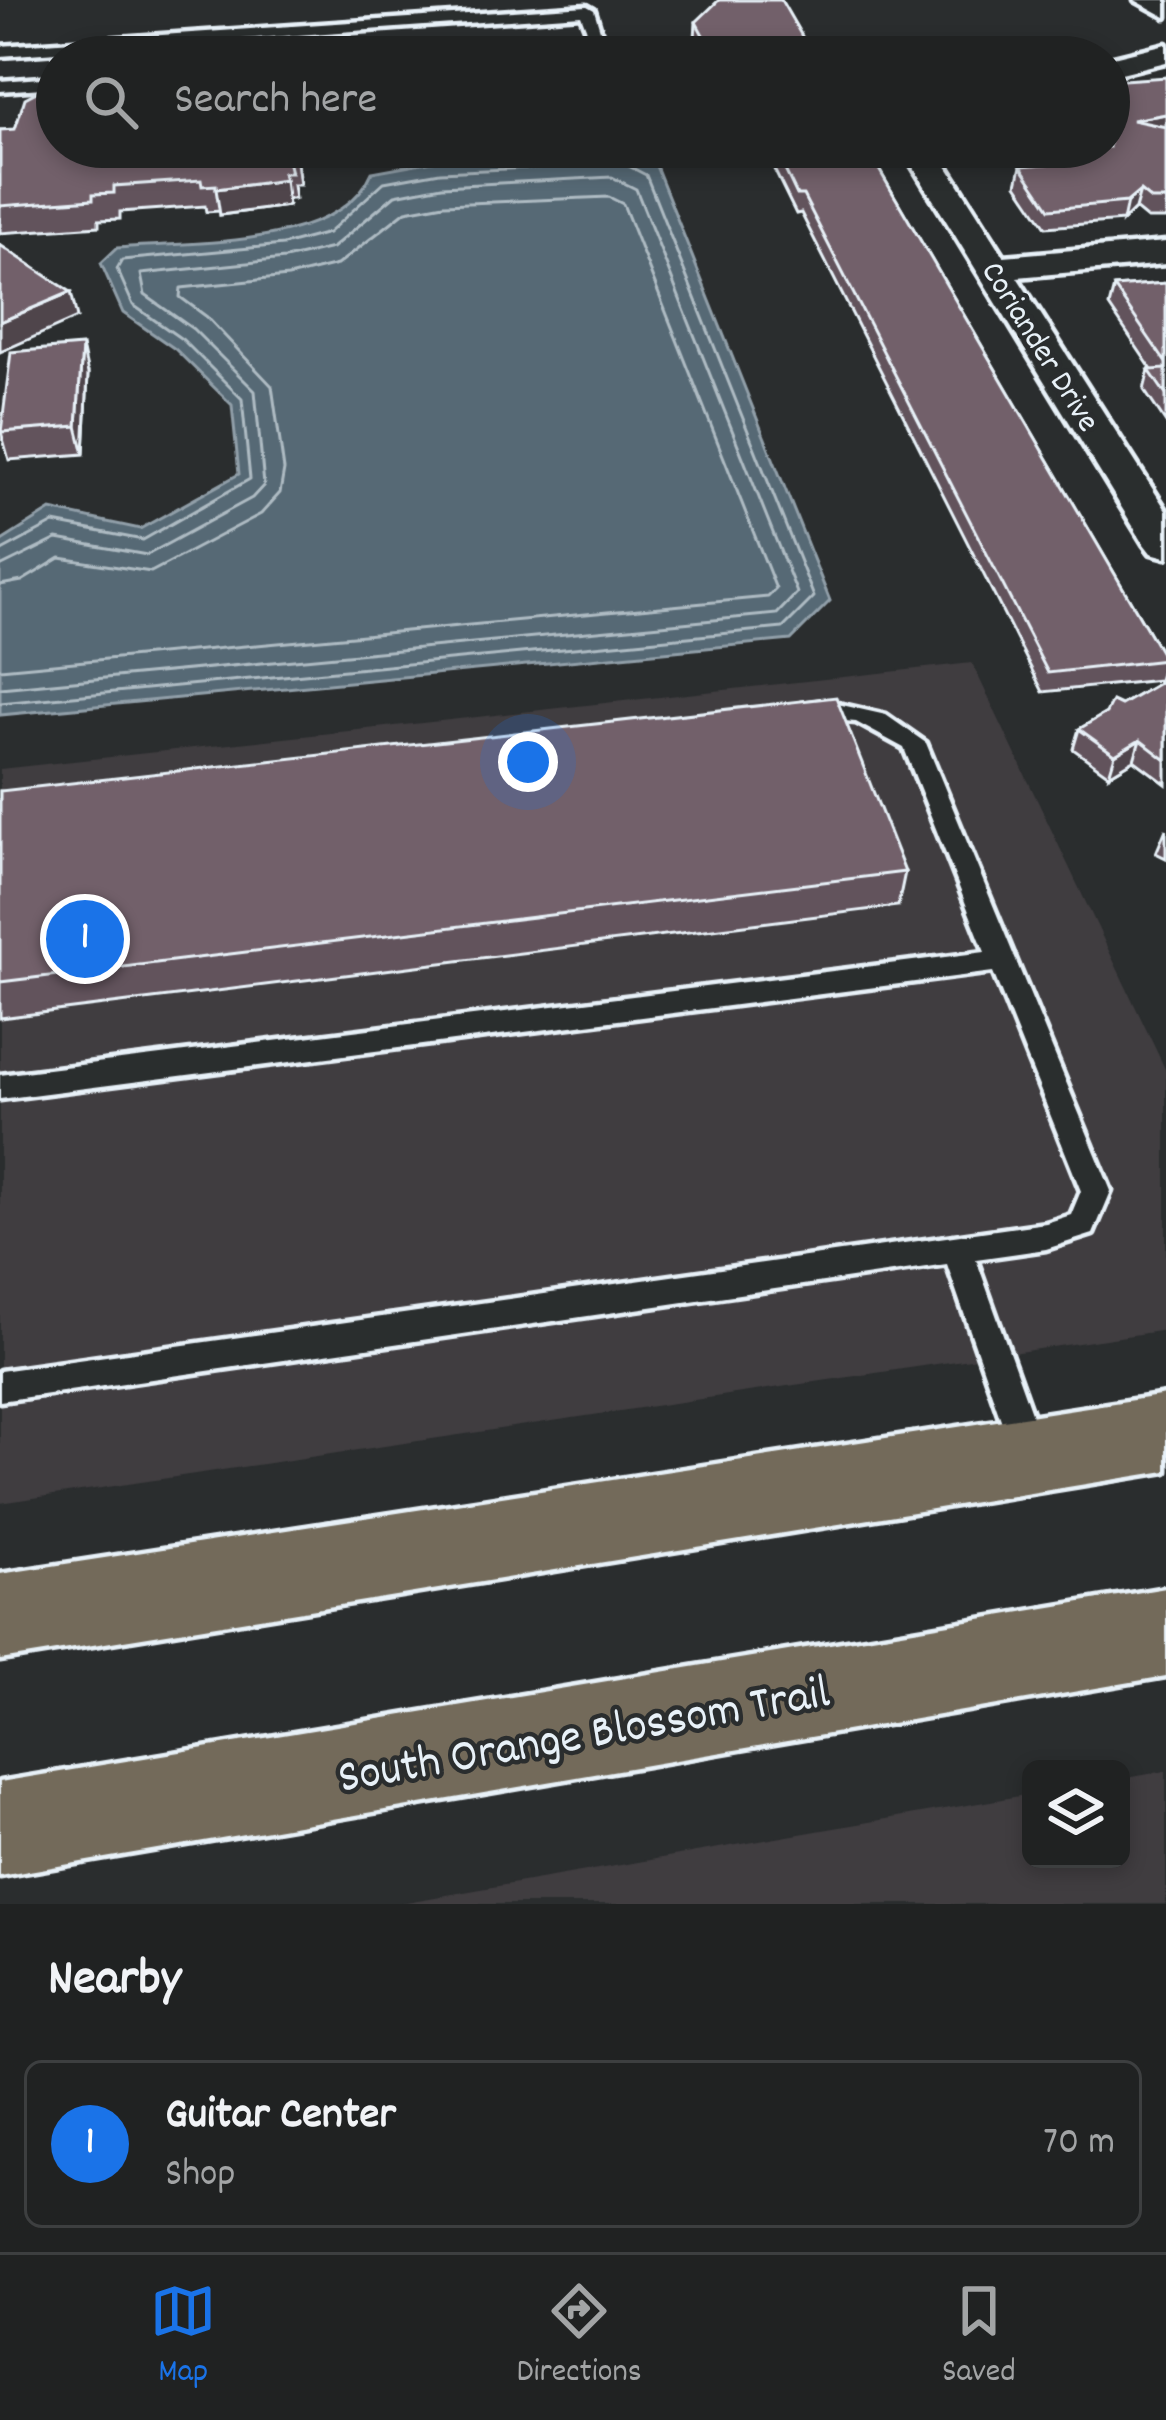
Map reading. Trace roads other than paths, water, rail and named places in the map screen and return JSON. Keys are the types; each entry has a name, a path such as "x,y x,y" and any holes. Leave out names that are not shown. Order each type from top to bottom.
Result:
{"main road":[{"path":"0,1617 1166,1433"},
{"name":"South Orange Blossom Trail","path":"0,1829 1166,1632"}],"street":[{"path":"1150,0 1166,8"},
{"path":"1130,62 1166,53"},
{"name":"Coriander Drive","path":"932,168 1166,544"},
{"path":"997,268 1166,253"}],"lane":[{"path":"215,36 587,10 597,36"},
{"path":"0,51 36,48"},
{"path":"0,86 36,83"},
{"path":"0,1386 1046,1237 1082,1225 1096,1191 914,743 879,718 834,708 786,713"},
{"path":"0,1088 1003,960"},
{"path":"957,1249 1029,1455"}],"water":[{"path":"394,168 657,168 830,601 791,640 0,715 0,542 51,510 140,529 239,474 232,405 175,349 123,313 101,263 117,248 260,237 297,228 329,216 355,197 372,172"}],"place":[{"name":"Guitar Center","path":"85,939"}]}
